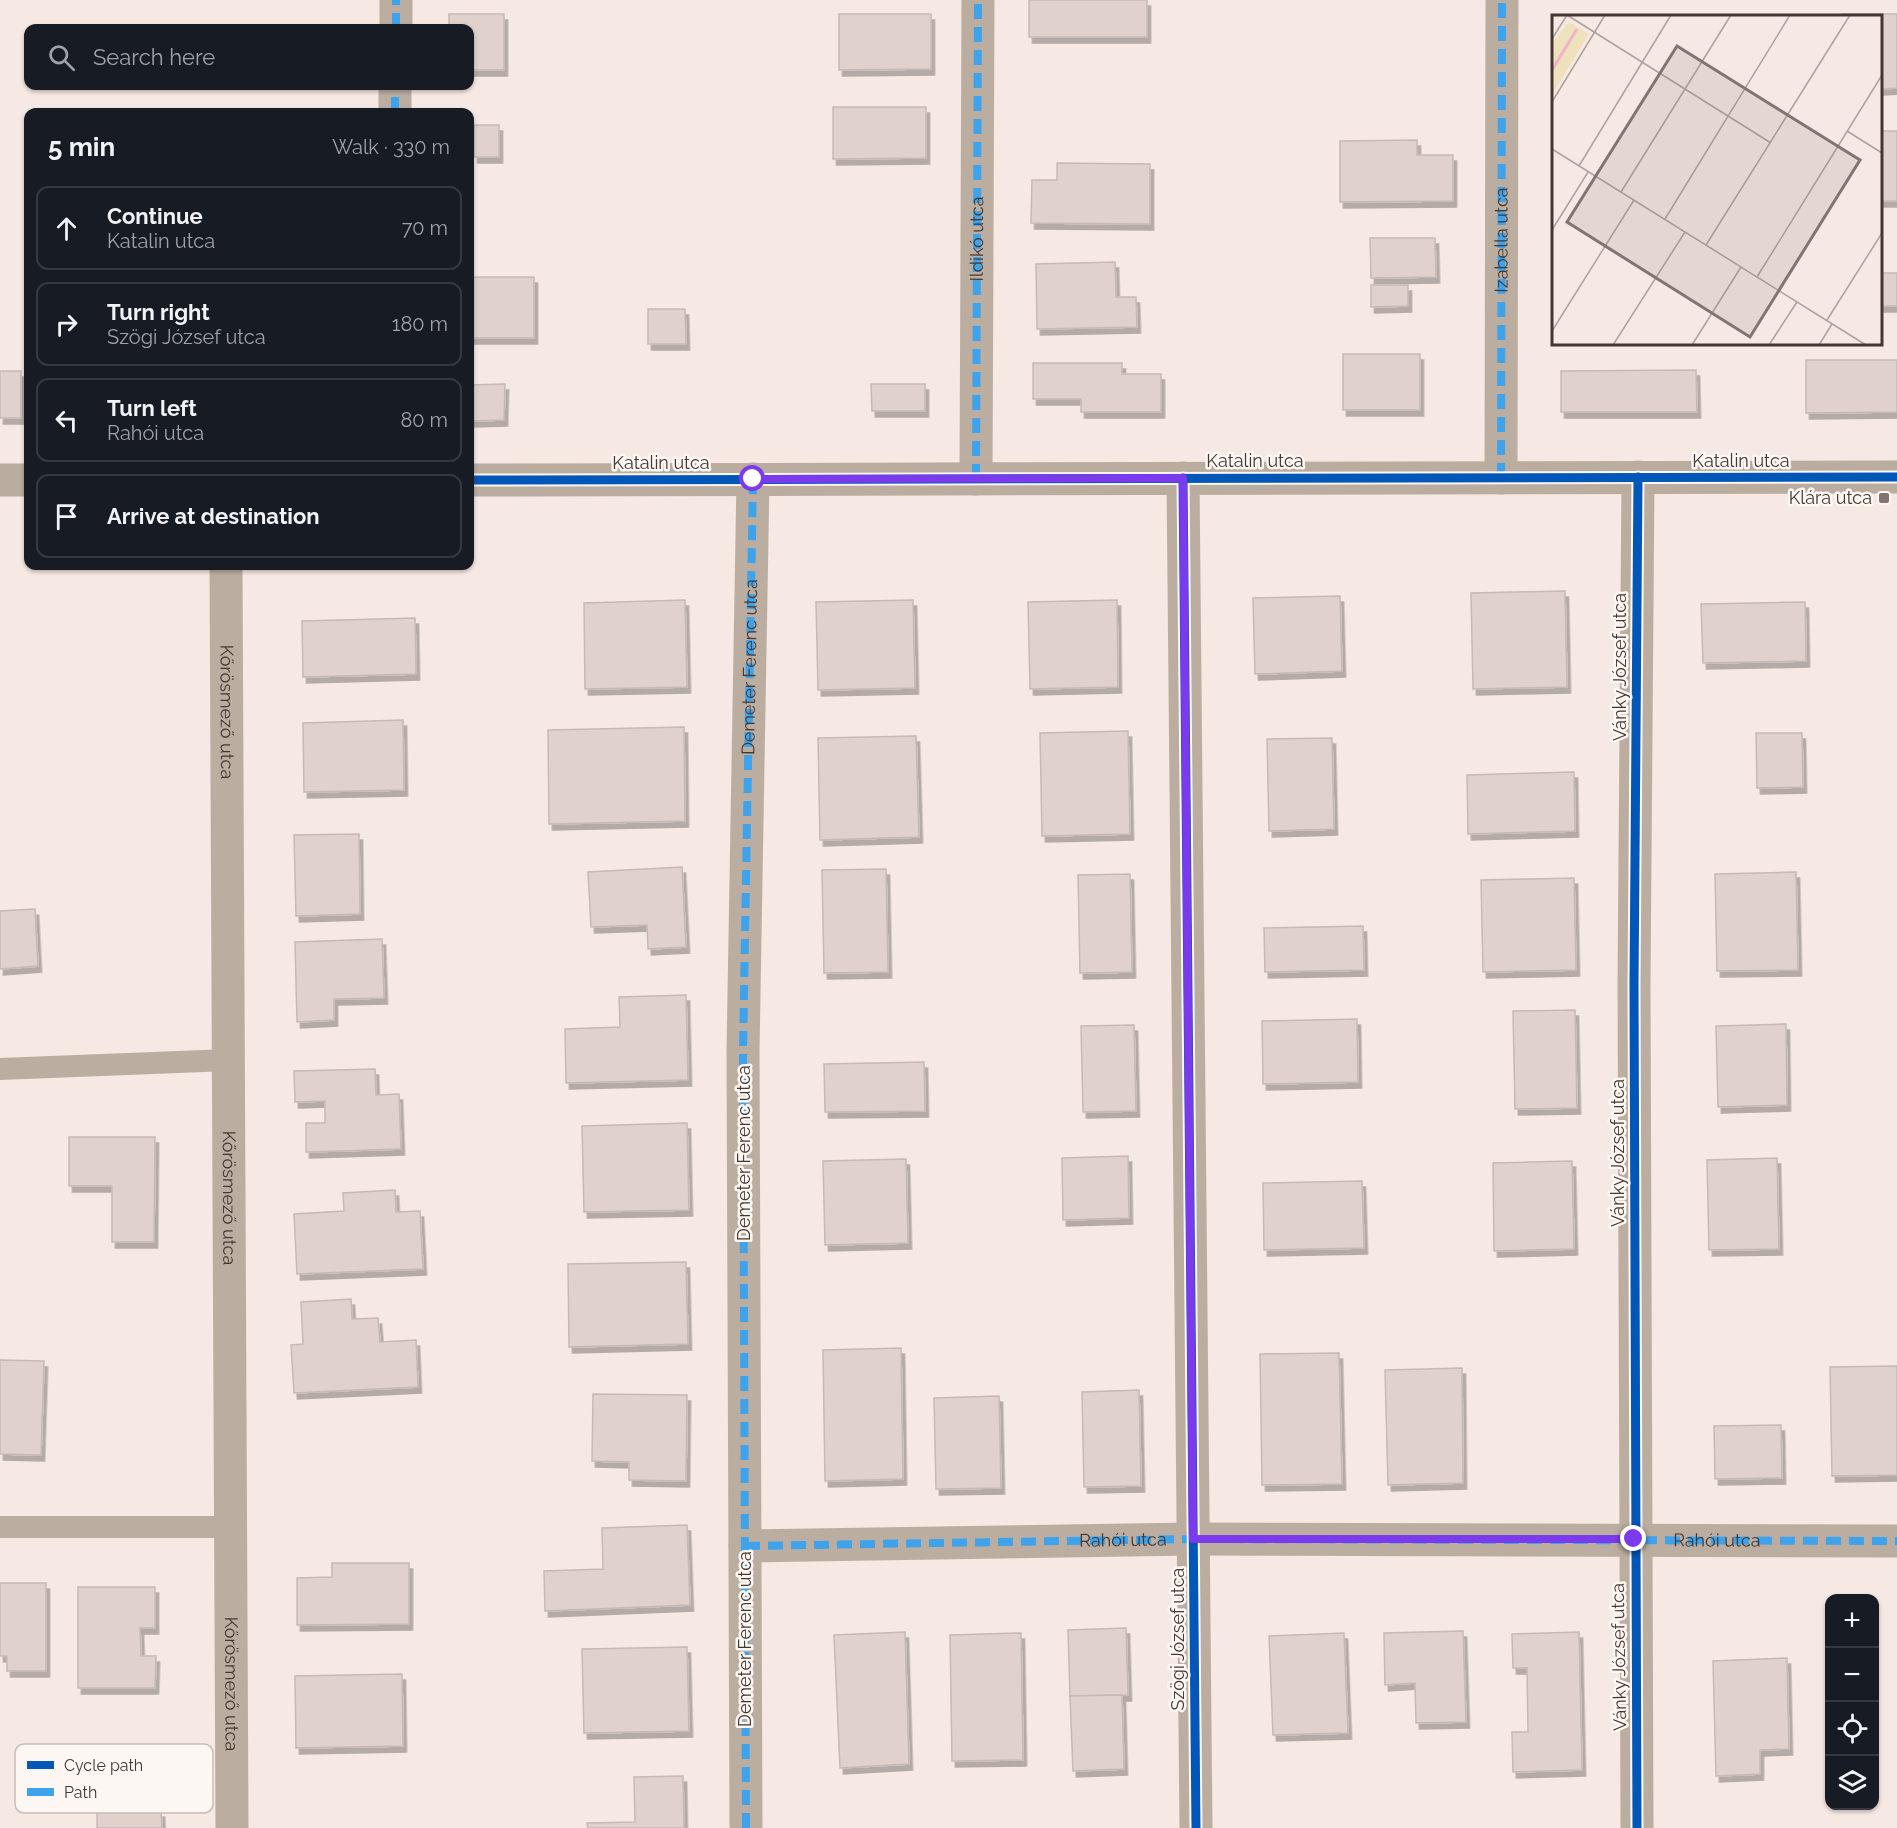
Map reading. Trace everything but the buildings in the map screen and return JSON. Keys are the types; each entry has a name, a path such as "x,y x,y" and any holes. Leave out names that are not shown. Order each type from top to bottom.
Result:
{"street":[{"path":"396,0 396,24"},
{"name":"Ildikó utca","path":"976,479 978,0"},
{"name":"Izabella utca","path":"1501,478 1502,0"},
{"path":"395,90 395,108"},
{"name":"Vánky József utca","path":"1637,1828 1634,1539 1638,477"},
{"name":"Katalin utca","path":"474,480 1897,477"},
{"name":"Szögi József utca","path":"1183,478 1196,1828"},
{"name":"Demeter Ferenc utca","path":"746,1828 743,1051 753,479"},
{"path":"0,480 24,480"},
{"name":"Kőrösmező utca","path":"226,570 232,1828"},
{"name":"Rahói utca","path":"745,1546 1193,1539 1897,1541"}],"lane":[{"path":"0,1069 229,1060"},
{"path":"0,1527 231,1527"}],"marked path":[{"path":"396,0 396,24"},
{"path":"976,479 978,0"},
{"path":"1501,478 1502,0"},
{"path":"395,90 395,108"},
{"path":"746,1828 743,1051 753,479"},
{"path":"745,1546 1193,1539 1897,1541"}],"cycle path":[{"path":"1637,1828 1634,985 1638,477"},
{"path":"474,480 1897,477"},
{"path":"1183,478 1196,1828"}],"place":[{"name":"Klára utca","path":"1884,498"}],"route":[{"path":"753,479 1183,478 1193,1539 1634,1539"}]}
